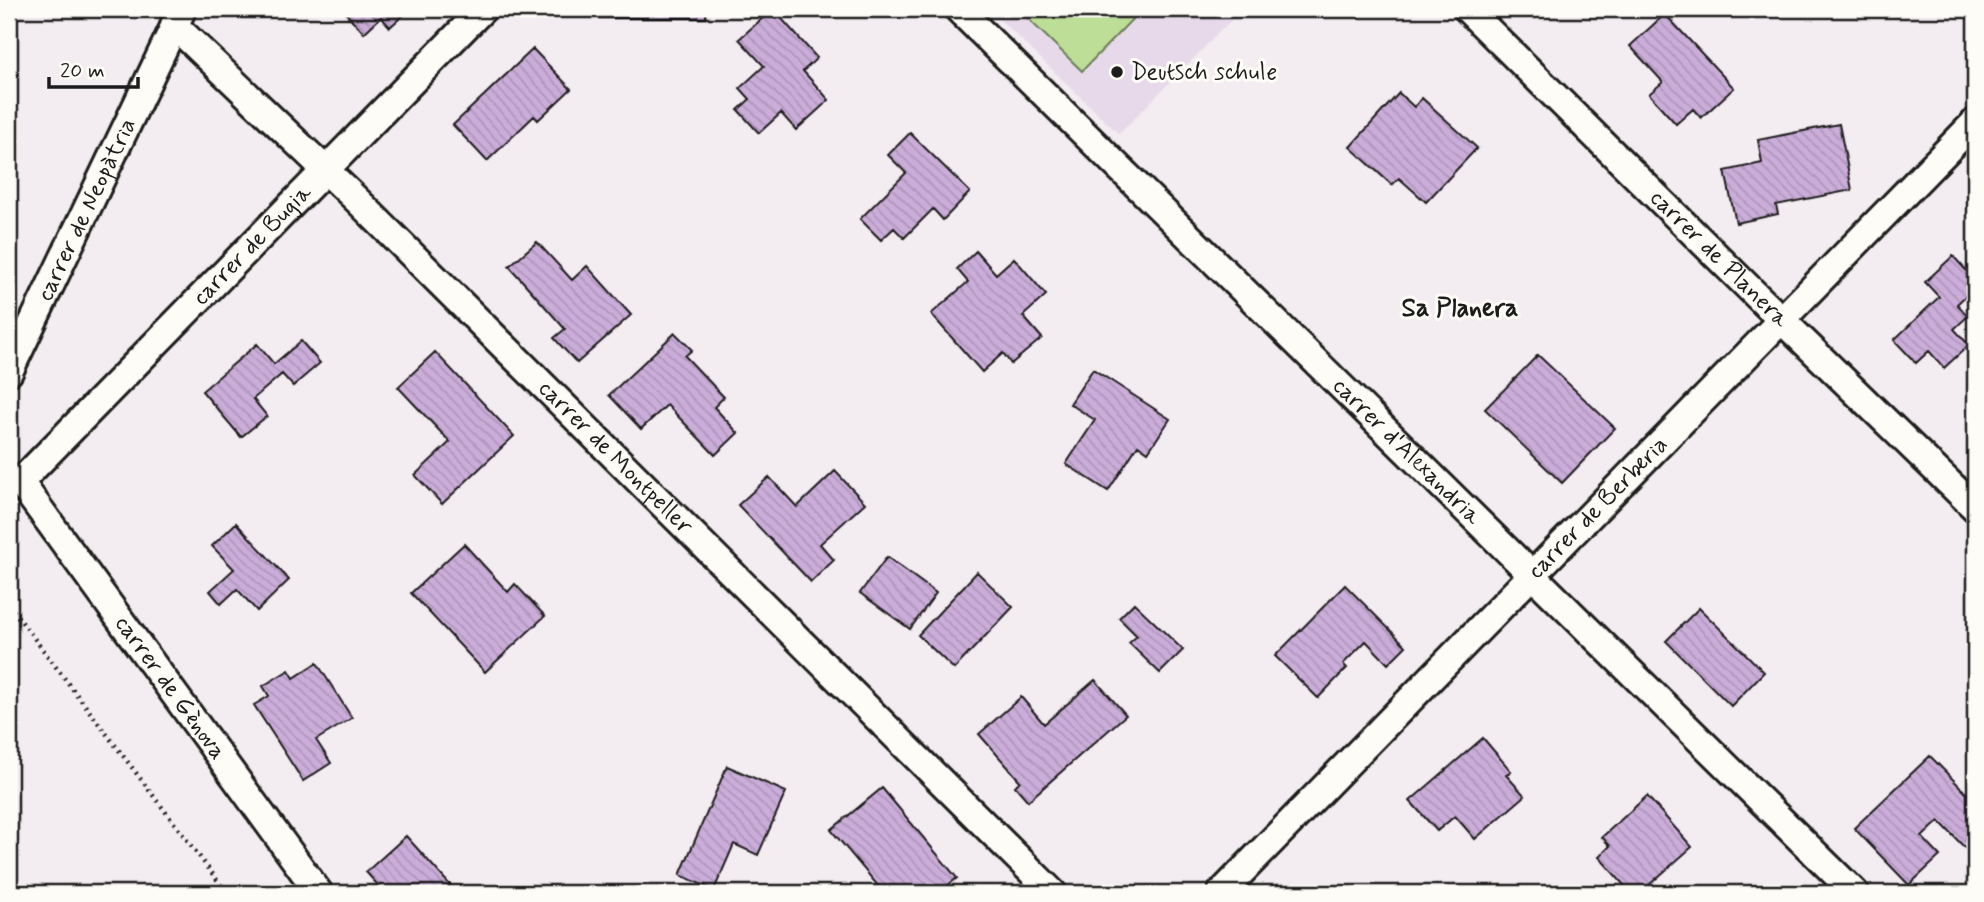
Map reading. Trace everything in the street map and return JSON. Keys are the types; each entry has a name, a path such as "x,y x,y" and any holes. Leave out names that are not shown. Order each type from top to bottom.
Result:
{"street":[{"name":"carrer de Bugia","path":"20,482 483,9"},
{"name":"carrer d'Alexandria","path":"958,9 1855,893"},
{"name":"carrer de Planera","path":"1467,9 1975,508"},
{"name":"carrer de Montpeller","path":"178,17 326,169 1053,893"},
{"name":"carrer de Neopàtria","path":"9,372 178,17"},
{"name":"carrer de Berberia","path":"1221,893 1975,122"},
{"name":"carrer de Gènova","path":"20,482 319,893"}],"path":[{"path":"9,605 227,893"}],"shaded area":[{"name":"Deutsch schule","path":"989,9 1242,9 1119,134"}],"green space":[{"path":"1018,9 1142,9 1082,71"}],"building":[{"path":"342,9 410,9 390,27 381,17 364,33"},
{"path":"597,9 706,9 706,18 597,18"},
{"path":"773,9 817,58 803,71 829,100 796,130 781,113 759,133 738,110 750,99 740,88 764,66 739,39"},
{"path":"1665,14 1734,88 1701,118 1693,109 1676,124 1649,94 1663,82 1630,46"},
{"path":"533,49 571,89 538,120 534,116 487,161 453,125"},
{"path":"1399,93 1414,107 1422,98 1477,148 1426,202 1399,178 1392,185 1350,147"},
{"path":"1839,124 1852,190 1776,205 1778,214 1736,223 1725,171 1762,163 1758,140"},
{"path":"910,133 970,192 943,220 933,209 904,238 894,228 881,240 860,219 906,173 888,155"},
{"path":"537,242 572,280 587,266 631,315 577,363 554,338 565,329 509,266"},
{"path":"976,251 996,274 1014,258 1046,295 1023,316 1042,338 1011,364 1003,353 982,372 931,314 968,282 957,269"},
{"path":"1953,256 1975,280 1975,287 1957,304 1968,316 1954,329 1969,345 1944,368 1929,351 1916,363 1894,340 1939,297 1925,282"},
{"path":"675,333 692,350 685,356 724,397 714,407 738,433 715,455 667,405 641,429 609,395"},
{"path":"301,341 320,363 293,386 282,374 253,399 267,416 241,437 202,391 257,344 274,364"},
{"path":"435,352 514,436 442,504 415,475 450,442 398,387"},
{"path":"1538,355 1615,428 1562,483 1485,409"},
{"path":"1093,369 1170,419 1148,452 1138,445 1108,491 1066,464 1095,420 1070,404"},
{"path":"835,471 865,503 820,544 834,560 811,582 738,505 769,477 797,507"},
{"path":"236,523 289,580 257,611 237,589 221,604 210,591 234,569 212,546"},
{"path":"464,544 508,592 515,584 545,616 485,672 411,593"},
{"path":"887,557 936,593 910,629 860,593"},
{"path":"977,572 1013,607 954,669 918,635"},
{"path":"1345,585 1406,646 1388,664 1366,641 1343,664 1347,668 1318,698 1275,656"},
{"path":"1134,603 1183,650 1160,673 1129,643 1137,636 1119,618"},
{"path":"1699,608 1764,672 1731,706 1666,641"},
{"path":"317,663 352,718 316,740 331,763 303,781 254,705 269,696 263,686 289,670 294,678"},
{"path":"1095,680 1126,715 1028,801 1015,786 1020,781 979,734 1021,697 1044,724"},
{"path":"1483,738 1511,771 1506,775 1525,796 1475,839 1455,816 1437,831 1410,801"},
{"path":"1930,756 1975,802 1975,843 1967,850 1939,821 1922,837 1940,856 1909,885 1854,828"},
{"path":"727,766 786,792 758,855 734,844 714,890 680,875"},
{"path":"882,788 957,878 938,893 884,893 831,830"},
{"path":"1647,796 1692,847 1640,893 1631,893 1599,857 1610,846 1602,837"},
{"path":"406,836 450,885 441,893 385,893 366,872"}],"place":[{"name":"Deutsch schule","path":"1117,72"}],"district":[{"name":"Sa Planera","path":"1460,309"}]}
